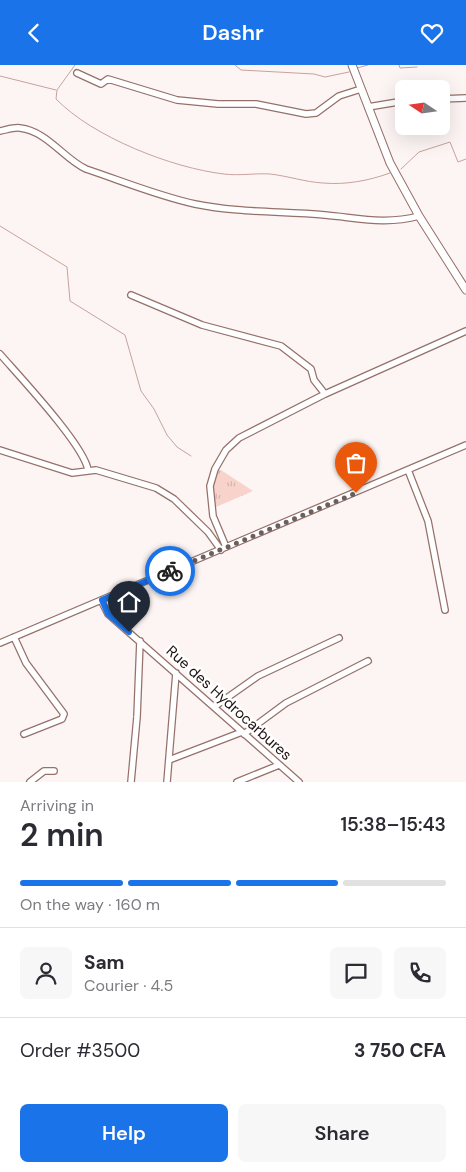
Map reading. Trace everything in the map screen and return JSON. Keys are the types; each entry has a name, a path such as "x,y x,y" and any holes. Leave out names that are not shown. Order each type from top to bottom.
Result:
{"street":[{"path":"352,65 390,163 419,216 466,290"},
{"path":"77,73 101,84 108,79 177,100 218,104 256,104 306,114 320,111 339,96 361,89"},
{"path":"450,99 466,98"},
{"path":"368,107 395,102"},
{"path":"0,131 19,127 37,134 66,153 73,163 86,169 194,204 233,210 284,211 379,221 398,222 419,216"},
{"path":"131,295 202,325 280,346 311,369 314,380 325,394"},
{"path":"223,549 213,516 210,486 215,469 226,450 239,438 325,394 466,331"},
{"path":"0,354 54,417 86,461 88,470"},
{"path":"0,643 466,445"},
{"path":"0,450 72,473 96,470 156,488 166,493 208,532 223,549"},
{"path":"408,470 428,521 445,610"},
{"name":"Rue des Hydrocarbures","path":"102,600 108,614 299,782"},
{"path":"14,637 26,663 64,714 62,719 24,734"},
{"path":"214,707 258,676 339,638"},
{"path":"131,782 137,717 140,641"},
{"path":"169,760 243,733 286,703 368,661"},
{"path":"167,782 176,673"},
{"path":"237,782 279,765"},
{"path":"30,782 44,771 54,771"}],"green space":[{"path":"221,470 253,491 216,507 212,487 217,471"}],"waterway":[{"path":"75,65 57,90 56,99 91,126 134,149 158,158 203,171 235,175 270,174 323,183 356,182 390,173"},
{"path":"235,65 241,70 314,74 325,77 349,72"},
{"path":"357,68 368,65"},
{"path":"399,65 400,68 417,67"},
{"path":"0,76 56,90"},
{"path":"401,169 419,152 450,142 458,162 466,159"},
{"path":"0,226 67,267 70,301 125,335 141,391 154,409 167,435 177,447 191,456"}],"way so far":[{"path":"170,571 356,493"}],"route":[{"path":"129,632 108,614 102,600 170,571"}]}
